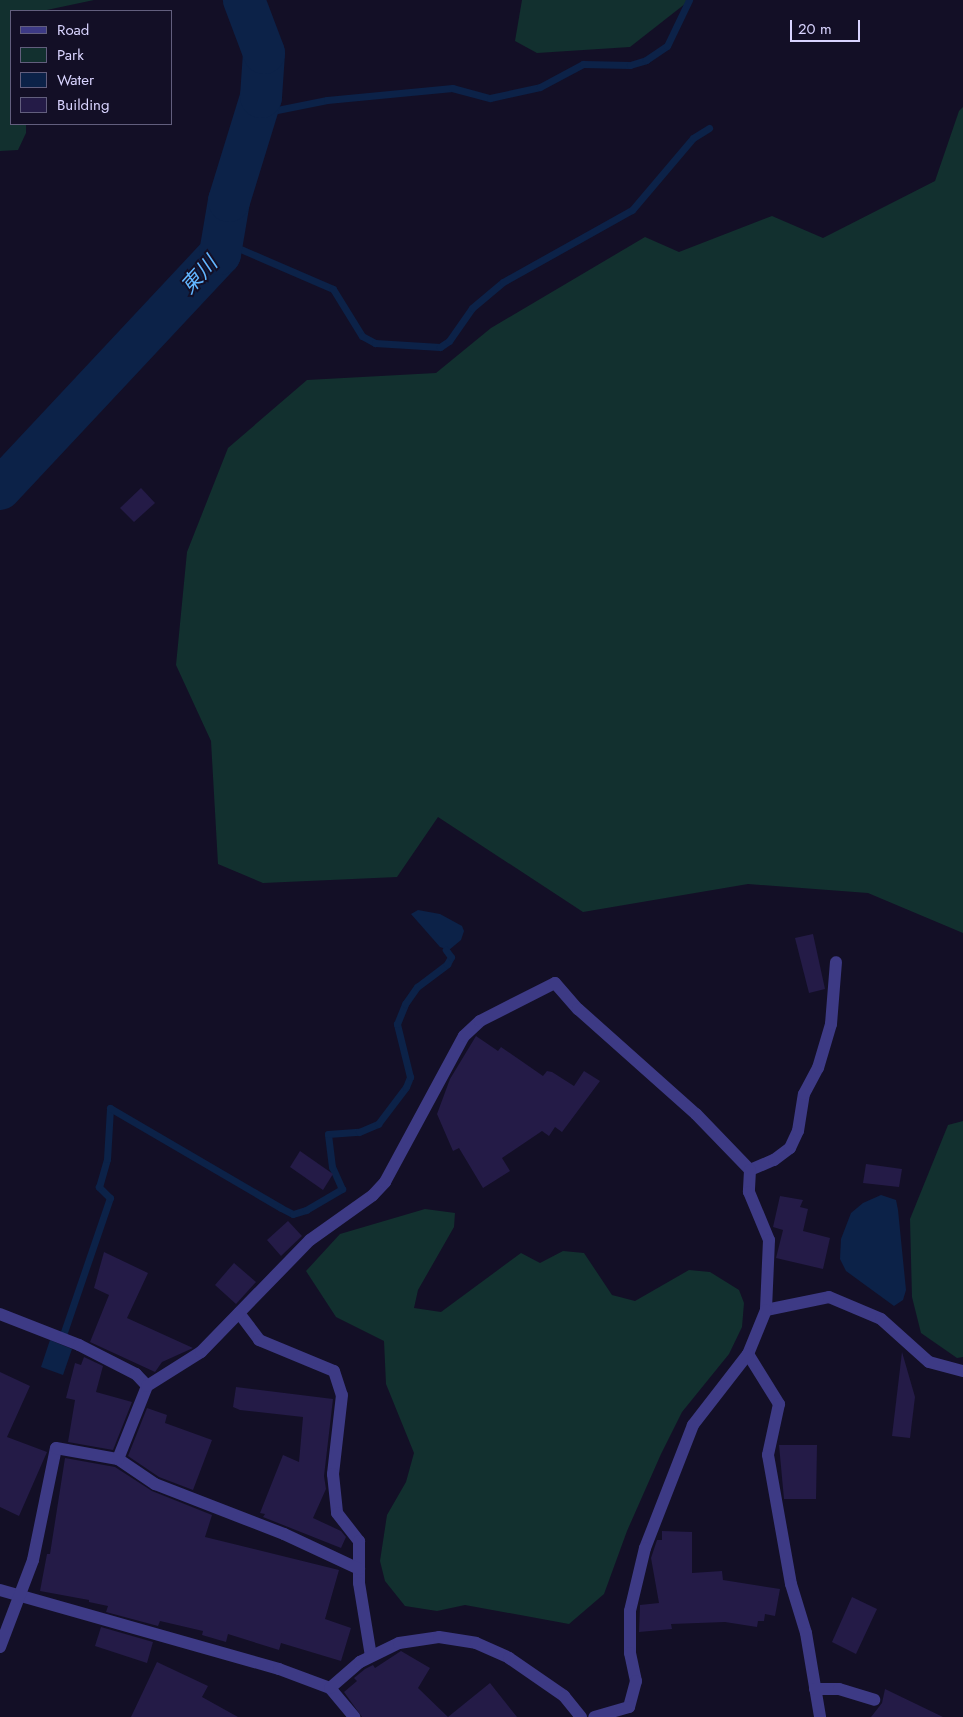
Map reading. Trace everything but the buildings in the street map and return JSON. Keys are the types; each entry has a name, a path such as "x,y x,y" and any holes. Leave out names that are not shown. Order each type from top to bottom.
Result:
{"street":[{"path":"750,1170 790,1148 798,1131 804,1094 818,1068 831,1024 836,962"},
{"path":"118,1459 147,1386 201,1352 310,1240 373,1195 385,1182 464,1036 480,1021 555,984 578,1009 696,1114 750,1170 749,1192 769,1240 766,1310 748,1354 693,1425 645,1548 630,1611 630,1653 636,1681 629,1707 594,1717"},
{"path":"766,1310 829,1297 881,1319 901,1340 929,1362 963,1371"},
{"path":"239,1313 260,1340 334,1371 342,1395 333,1474 337,1513 359,1541 359,1568 371,1656"},
{"path":"0,1314 79,1345 136,1374 147,1386"},
{"path":"748,1354 779,1404 768,1454 791,1584 806,1633 820,1717"},
{"path":"0,1647 22,1596 33,1560 56,1448 118,1459 156,1484 284,1534 359,1568"},
{"path":"0,1590 279,1669 330,1688 354,1717"},
{"path":"330,1688 360,1662 371,1656 399,1643 439,1637 476,1643 509,1658 564,1696 581,1717"},
{"path":"815,1689 839,1689 874,1700"}],"green space":[{"path":"0,0 94,0 47,10 10,10 10,125 26,125 26,133 18,150 0,151"},
{"path":"522,0 690,0 630,47 537,53 515,41"},
{"path":"963,107 963,933 868,893 748,884 583,912 438,817 397,877 263,883 218,864 211,741 176,665 187,552 228,448 307,380 436,373 491,328 645,237 679,252 772,216 823,238 935,181 959,111"},
{"path":"963,1121 963,1357 957,1358 921,1333 912,1297 910,1219 948,1125"},
{"path":"425,1209 455,1213 454,1227 418,1290 414,1308 441,1312 521,1253 540,1263 563,1251 584,1253 612,1295 635,1301 689,1270 710,1272 739,1290 744,1303 742,1327 729,1354 682,1412 661,1454 627,1531 604,1594 569,1624 465,1605 437,1611 405,1606 385,1581 380,1561 387,1515 406,1482 414,1453 386,1384 384,1341 336,1317 306,1271 340,1234"}],"water":[{"path":"17,454 34,465 0,504 0,473"},
{"path":"418,910 440,914 462,926 464,931 461,940 449,950 440,947 411,914"},
{"path":"881,1195 896,1200 898,1210 906,1290 903,1300 894,1306 846,1271 840,1259 841,1239 851,1213 863,1203"},
{"path":"50,1340 72,1349 63,1375 41,1367"}],"waterway":[{"name":"東川","path":"0,489 220,254 229,201 261,97 264,53 244,0"},
{"path":"255,120 272,111 327,100 452,88 490,98 540,87 583,64 630,65 646,60 667,46 689,0"},
{"path":"222,241 333,289 362,336 375,343 440,347 449,341 472,308 503,282 632,210 693,138 709,128"},
{"path":"64,1332 110,1198 99,1187 107,1159 110,1108 281,1208 293,1214 306,1210 342,1189 332,1167 328,1134 359,1132 378,1124 406,1087 410,1077 397,1024 405,1004 417,987 447,964 451,957 446,950"}]}
